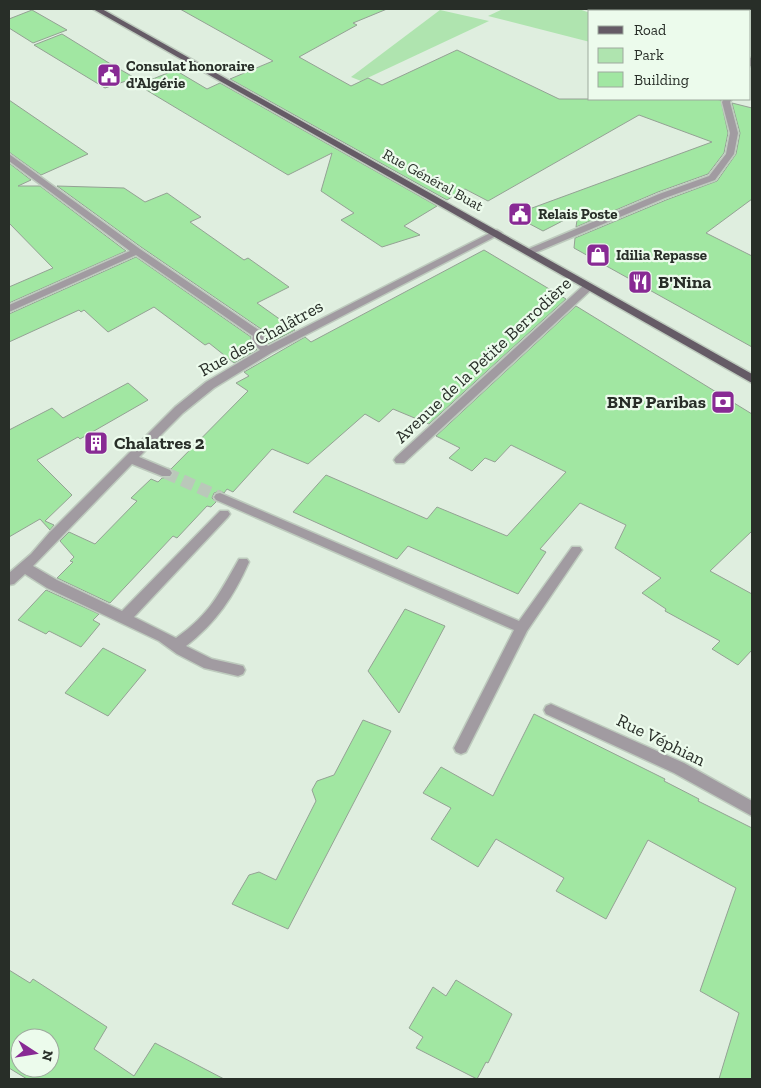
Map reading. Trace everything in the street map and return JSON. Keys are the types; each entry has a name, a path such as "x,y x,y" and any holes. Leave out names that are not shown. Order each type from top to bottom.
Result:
{"main road":[{"name":"Rue Général Buat","path":"97,9 497,233 752,379"}],"street":[{"path":"751,65 752,60"},
{"path":"529,252 662,196 712,178 730,154 734,133 726,102 727,100"},
{"path":"9,157 137,251 259,335 256,342 267,351"},
{"name":"Rue des Chalâtres","path":"9,580 180,410 210,385 267,351 497,233"},
{"path":"9,309 137,251"},
{"name":"Avenue de la Petite Berrodière","path":"400,460 589,286"},
{"path":"132,459 166,473"},
{"path":"220,497 522,628"},
{"path":"124,618 224,514"},
{"path":"460,748 522,628 576,550"},
{"path":"176,646 200,629 216,612 233,586 243,562"},
{"path":"24,567 52,584 164,637 176,646 209,664 238,670"},
{"name":"Rue Véphian","path":"551,710 679,768 752,809"}],"green space":[{"path":"503,9 579,9 588,12 588,41 488,16"},
{"path":"440,10 489,21 361,81 351,77"}],"building":[{"path":"180,9 387,9 353,23 357,25 299,57 351,86 368,78 382,85 457,50 559,99 721,100 728,133 724,153 708,174 658,192 576,227 578,213 543,231 513,215 712,142 639,115 488,201 465,189 447,200 230,79 273,61"},
{"path":"32,10 67,30 33,43 9,28 9,19"},
{"path":"62,34 135,78 105,88 34,45"},
{"path":"175,70 207,89 220,83 437,206 404,226 420,235 382,247 341,220 354,213 321,191 332,153 288,175 138,85"},
{"path":"9,100 88,154 41,175 9,152"},
{"path":"732,103 752,108 752,199 706,233 752,256 752,347 574,248 575,238 717,181 736,154 740,133"},
{"path":"9,163 31,180 18,186 40,186 126,251 9,303 9,287 53,268 9,223"},
{"path":"57,186 124,188 145,202 167,193 201,217 190,222 244,260 248,258 289,287 257,303 295,330 268,344 265,340 264,331 141,247"},
{"path":"484,250 566,299 429,424 393,409 379,422 365,414 308,464 272,449 233,492 227,489 224,493 220,491 214,493 212,498 216,502 211,507 207,506 177,538 173,536 110,603 57,578 73,562 70,561 74,557 60,541 69,532 95,544 137,501 131,498 151,479 158,482 162,478 172,477 174,472 171,469 248,391 236,383 249,376 244,372 305,337 311,342"},
{"path":"136,257 251,337 251,343 257,350 234,363 209,343 205,345 154,307 108,332 84,310 81,312 79,310 9,342 9,314"},
{"path":"576,306 752,414 752,531 710,571 752,594 752,650 738,665 712,649 720,641 665,611 666,609 642,593 661,578 615,548 626,525 580,503 540,549 546,552 518,594 408,546 397,559 293,512 326,475 427,519 437,507 507,536 566,472 511,445 495,462 485,458 472,471 449,458 460,448 436,436"},
{"path":"128,383 148,400 80,439 78,437 37,460 72,495 45,521 54,525 50,530 40,519 9,537 9,430 52,408 63,418"},
{"path":"46,590 99,614 93,620 100,624 81,647 49,631 46,634 18,620"},
{"path":"405,609 445,626 399,713 368,671"},
{"path":"103,648 146,670 108,716 65,693"},
{"path":"534,714 665,779 664,781 699,799 698,801 752,828 752,1079 719,1079 739,1013 700,991 736,888 648,840 606,919 556,891 564,878 496,839 478,867 431,839 451,808 423,793 441,767 493,796"},
{"path":"363,720 391,731 288,929 232,904 249,875 259,872 276,880 316,801 312,790 317,781 334,775"},
{"path":"9,970 30,983 33,979 107,1027 94,1049 134,1076 155,1043 224,1079 25,1078 60,1078 60,1028 10,1028 10,1069"},
{"path":"456,980 512,1014 488,1063 486,1062 477,1079 416,1048 423,1037 409,1028 433,987 446,996"}],"tunnel":[{"path":"166,473 220,497"}],"place":[{"name":"Consulat honoraire d'Algérie","path":"109,75"},
{"name":"Relais Poste","path":"520,214"},
{"name":"Idilia Repasse","path":"598,255"},
{"name":"B'Nina","path":"640,282"},
{"name":"BNP Paribas","path":"723,402"},
{"name":"Chalatres 2","path":"96,443"}]}
